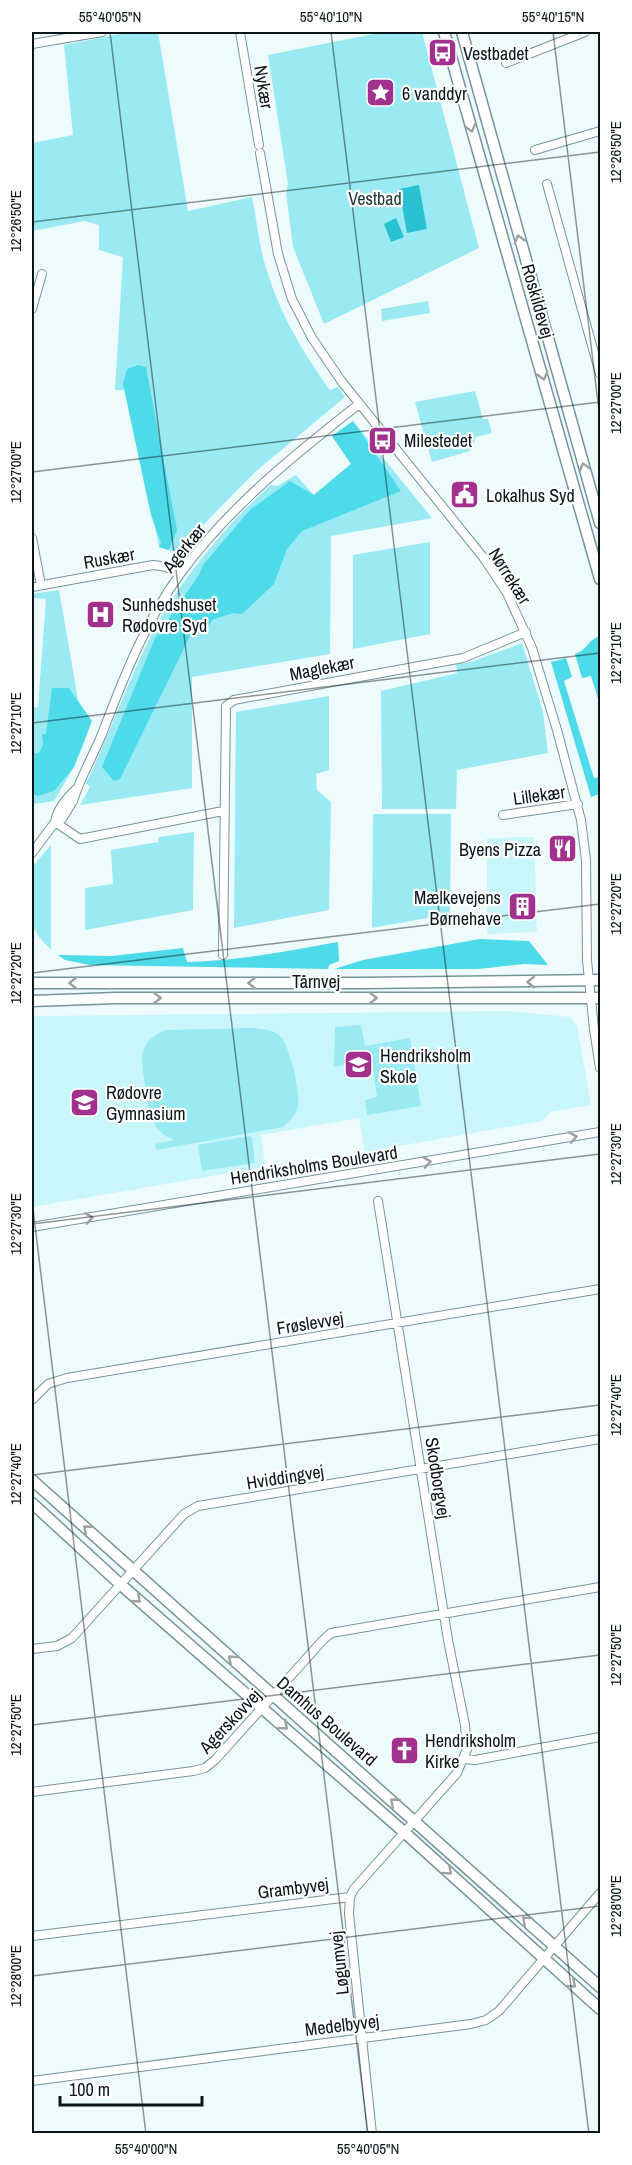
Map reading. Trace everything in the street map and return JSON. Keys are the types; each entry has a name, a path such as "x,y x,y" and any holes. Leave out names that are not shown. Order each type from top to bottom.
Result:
{"street":[{"path":"32,44 102,32"},
{"name":"Nykær","path":"243,32 259,149"},
{"name":"Roskildevej","path":"444,32 600,579"},
{"name":"Roskildevej","path":"462,32 600,523"},
{"path":"506,63 585,32"},
{"path":"535,150 600,131"},
{"name":"Nørrekær","path":"259,149 278,254 292,299 312,338 359,404 483,557 507,593 526,632 578,804 585,860 600,1068"},
{"path":"547,184 600,374"},
{"path":"32,309 42,274"},
{"name":"Agerkær","path":"32,853 55,822 67,798 77,788 124,677 150,625 180,575 248,496 305,446 359,404"},
{"path":"32,538 41,585"},
{"name":"Ruskær","path":"32,587 153,565 167,567 180,575"},
{"name":"Maglekær","path":"223,955 226,706 234,700 463,658 526,632"},
{"name":"Lillekær","path":"503,815 578,804"},
{"path":"55,822 80,839 223,811"},
{"name":"Tårnvej","path":"32,983 595,980"},
{"name":"Tårnvej","path":"32,1001 116,998 595,998"},
{"name":"Hendriksholms Boulevard","path":"32,1227 600,1132"},
{"name":"Skodborgvej","path":"378,1201 448,1640 465,1725 467,1749 464,1759"},
{"name":"Frøslevvej","path":"32,1400 48,1384 67,1378 600,1289"},
{"name":"Hviddingvej","path":"32,1649 57,1646 72,1638 183,1514 198,1506 600,1439"},
{"name":"Damhus Boulevard","path":"32,1480 600,1987"},
{"name":"Damhus Boulevard","path":"32,1503 120,1584 263,1707 600,2009"},
{"name":"Agerskovvej","path":"32,1792 205,1768 215,1761 323,1640 331,1634 600,1587"},
{"path":"464,1759 475,1760 600,1737"},
{"name":"Grambyvej","path":"32,1936 350,1897 354,1889 457,1773 464,1759"},
{"name":"Medelbyvej","path":"32,2081 471,2024 486,2020 499,2011 600,1893"},
{"name":"Løgumvej","path":"350,1897 349,1914 372,2133"}],"shaded area":[{"path":"419,185 427,229 407,233 399,189"},
{"path":"396,218 404,237 391,242 384,224"},
{"path":"138,365 146,367 177,530 169,550 159,547 161,543 151,515 123,384 127,369"},
{"path":"353,421 401,491 302,531 287,549 274,584 242,614 233,613 212,620 206,630 191,634 120,779 114,781 102,767 155,638 199,575 203,565 250,510 290,481 314,495 351,464 332,436"},
{"path":"600,636 600,705 591,676 582,678 575,654"},
{"path":"566,658 572,677 564,681 594,778 600,777 600,794 591,797 551,662"},
{"path":"52,688 69,688 92,721 74,767 54,791 37,796 32,792 32,754 39,753 43,745 42,734 46,734"},
{"path":"534,837 537,932 487,934 487,838"},
{"path":"480,939 529,941 548,965 524,964 478,969 334,969 363,960"},
{"path":"338,942 339,961 329,965 328,969 90,965 65,960 58,955 112,956 183,948 187,962 263,955"},
{"name":"Hendriksholm Skole","path":"509,1011 570,1017 574,1021 577,1025 591,1105 550,1112 542,1121 365,1152 359,1118 261,1135 265,1167 32,1207 32,1016"}],"green space":[{"path":"129,32 158,32 188,211 252,197 264,262 286,318 302,348 330,390 338,387 345,397 255,472 179,554 159,547 127,390 115,390 123,257 99,250 99,225 85,221 32,231 32,143 73,135 64,45"},
{"name":"Vestbad","path":"383,32 422,32 479,248 324,324 293,247 286,193 288,184 268,55"},
{"path":"428,301 430,313 382,321 381,309"},
{"path":"475,391 483,419 488,419 492,433 476,437 470,451 432,462 415,402"},
{"path":"353,421 432,518 331,536 330,654 192,677 192,788 80,805 90,787 86,783 141,657 160,619 187,577 236,518 271,485 277,486 296,475 314,495 351,464 332,436"},
{"path":"430,542 430,634 353,649 353,555"},
{"path":"59,590 85,740 74,767 54,801 35,804 32,801 32,708 38,707 46,599 32,598 32,594"},
{"path":"522,643 543,712 548,753 457,770 456,809 382,809 381,691 457,673 456,664 468,663"},
{"path":"329,696 329,770 316,774 317,790 331,802 329,910 234,928 236,712"},
{"path":"373,814 451,814 450,914 372,928"},
{"path":"194,832 193,910 85,930 85,888 113,884 111,850 158,842 159,837"},
{"path":"51,845 51,950 32,925 32,867"},
{"path":"361,1025 365,1046 410,1038 421,1106 367,1115 365,1100 377,1097 372,1060 334,1067 335,1027"},
{"path":"252,1028 276,1033 287,1048 298,1092 298,1108 294,1116 283,1127 156,1150 155,1144 175,1140 161,1132 150,1114 142,1061 147,1043 157,1034 167,1030"},
{"path":"249,1136 252,1138 255,1163 202,1171 198,1145"}],"place":[{"name":"Vestbadet","path":"442,53"},
{"name":"6 vanddyr","path":"381,93"},
{"name":"Milestedet","path":"383,440"},
{"name":"Lokalhus Syd","path":"465,495"},
{"name":"Sunhedshuset Rødovre Syd","path":"101,614"},
{"name":"Byens Pizza","path":"562,849"},
{"name":"Mælkevejens Børnehave","path":"522,907"},
{"name":"Hendriksholm Skole","path":"359,1065"},
{"name":"Rødovre Gymnasium","path":"85,1102"},
{"name":"Hendriksholm Kirke","path":"404,1750"}]}
